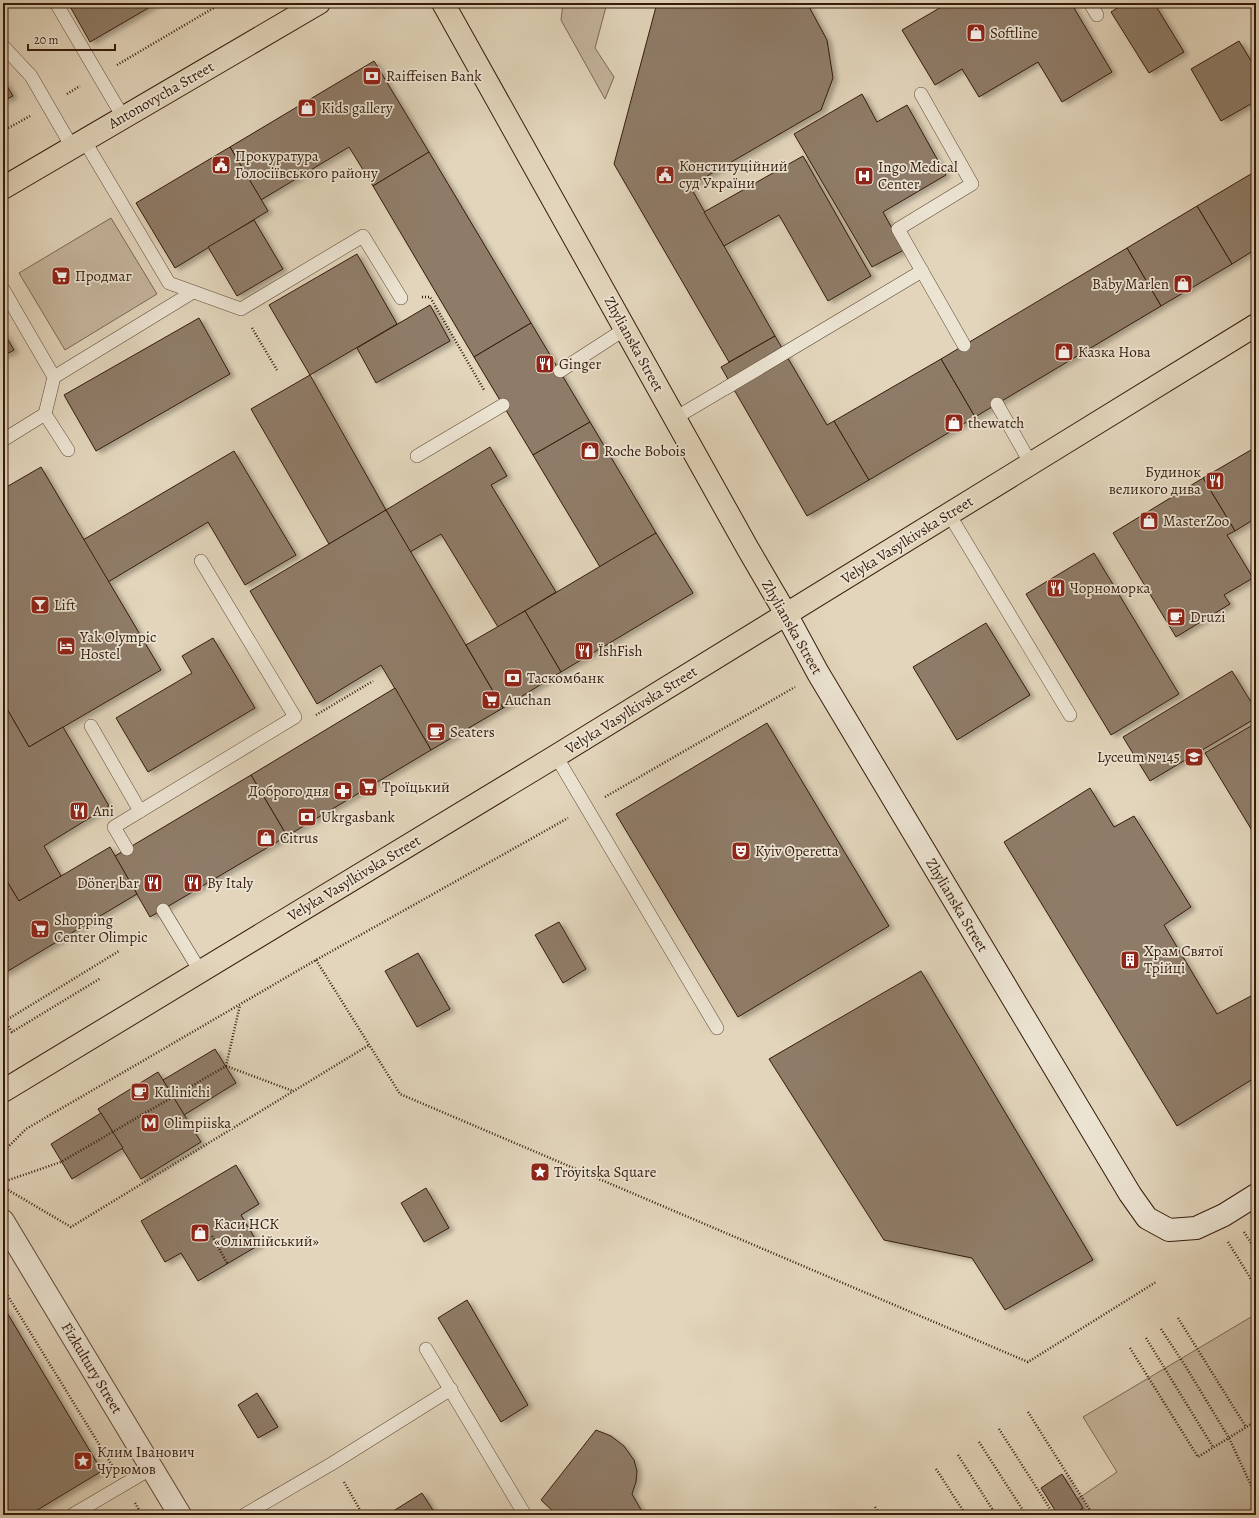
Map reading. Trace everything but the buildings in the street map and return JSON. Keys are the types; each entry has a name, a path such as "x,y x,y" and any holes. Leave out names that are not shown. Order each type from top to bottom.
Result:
{"main road":[{"name":"Antonovycha Street","path":"3,188 319,3"},
{"name":"Zhylianska Street","path":"443,3 827,687 1130,1194 1147,1218 1169,1230 1196,1228 1224,1215 1256,1196"},
{"name":"Velyka Vasylkivska Street","path":"3,1091 556,756 1256,325"},
{"name":"Fizkultury Street","path":"3,1221 180,1515"}],"lane":[{"path":"56,3 123,117"},
{"path":"1090,3 1098,15"},
{"path":"3,46 31,76 47,106 78,144 169,283 241,309 363,236 401,298"},
{"path":"921,94 972,184 898,229 964,345"},
{"path":"675,418 922,271"},
{"path":"3,289 54,377"},
{"path":"3,440 44,414 54,377 193,292"},
{"path":"560,372 625,329"},
{"path":"997,404 1031,464"},
{"path":"417,456 499,407"},
{"path":"44,414 68,450"},
{"path":"949,514 1070,715"},
{"path":"127,849 114,827 296,717 201,561"},
{"path":"91,726 140,811"},
{"path":"556,756 717,1028"},
{"path":"163,910 200,971"},
{"path":"426,1349 525,1515"},
{"path":"244,1515 333,1463 451,1389"},
{"path":"72,1515 152,1468"}],"path":[{"path":"156,42 222,3"},
{"path":"3,131 47,106"},
{"path":"401,298 430,297 499,407"},
{"path":"241,309 277,370"},
{"path":"296,717 316,715 373,680"},
{"path":"3,1159 7,1148 26,1129 316,960 587,807 795,687"},
{"path":"101,978 12,1032 4,1022 119,951"},
{"path":"316,960 400,1094 1028,1362 1156,1282"},
{"path":"3,1182 61,1162 226,1066 240,1005"},
{"path":"3,1187 71,1227 369,1045"},
{"path":"226,1066 293,1091"},
{"path":"1242,1228 1256,1252"},
{"path":"212,1236 228,1263"},
{"path":"1225,1239 1256,1287"},
{"path":"3,1288 142,1515"},
{"path":"1178,1318 1246,1427"},
{"path":"1161,1329 1229,1438 1256,1496"},
{"path":"1146,1338 1213,1447"},
{"path":"1130,1348 1198,1457 1256,1421"},
{"path":"1028,1412 1093,1515"},
{"path":"999,1429 1054,1515"},
{"path":"979,1442 1026,1515"},
{"path":"958,1455 996,1515"},
{"path":"936,1468 966,1515"},
{"path":"875,1507 880,1515"}],"shaded area":[{"path":"563,3 607,3 595,48 614,77 605,99 561,20"},
{"path":"111,218 157,294 65,350 19,273"},
{"path":"1256,1314 1256,1515 1054,1515 1117,1472 1083,1417"}],"place":[{"name":"Softline","path":"976,33"},
{"name":"Raiffeisen Bank","path":"372,76"},
{"name":"Kids gallery","path":"307,108"},
{"name":"Прокуратура Голосіївського району","path":"221,165"},
{"name":"Конституційний суд України","path":"665,175"},
{"name":"Ingo Medical Center","path":"864,176"},
{"name":"Продмаг","path":"61,276"},
{"name":"Baby Marlen","path":"1183,284"},
{"name":"Казка Нова","path":"1064,352"},
{"name":"Ginger","path":"545,364"},
{"name":"thewatch","path":"954,423"},
{"name":"Roche Bobois","path":"590,451"},
{"name":"Будинок великого дива","path":"1215,481"},
{"name":"MasterZoo","path":"1149,521"},
{"name":"Чорноморка","path":"1056,588"},
{"name":"Lift","path":"40,605"},
{"name":"Druzi","path":"1176,617"},
{"name":"Yak Olympic Hostel","path":"66,646"},
{"name":"ÏshFish","path":"584,651"},
{"name":"Таскомбанк","path":"513,678"},
{"name":"Auchan","path":"491,700"},
{"name":"Seaters","path":"436,732"},
{"name":"Lyceum №145","path":"1194,757"},
{"name":"Троїцький","path":"368,787"},
{"name":"Доброго дня","path":"343,791"},
{"name":"Ani","path":"79,811"},
{"name":"Ukrgasbank","path":"307,817"},
{"name":"Citrus","path":"266,838"},
{"name":"Kyiv Operetta","path":"741,851"},
{"name":"Döner bar","path":"153,883"},
{"name":"By Italy","path":"193,883"},
{"name":"Shopping Center Olimpic","path":"40,929"},
{"name":"Храм Святої Трійці","path":"1130,960"},
{"name":"Kulinichi","path":"140,1092"},
{"name":"Olimpiiska","path":"150,1123"},
{"name":"Troyitska Square","path":"540,1172"},
{"name":"Каси НСК «Олімпійський»","path":"200,1233"},
{"name":"Клим Іванович Чурюмов","path":"83,1461"}]}
